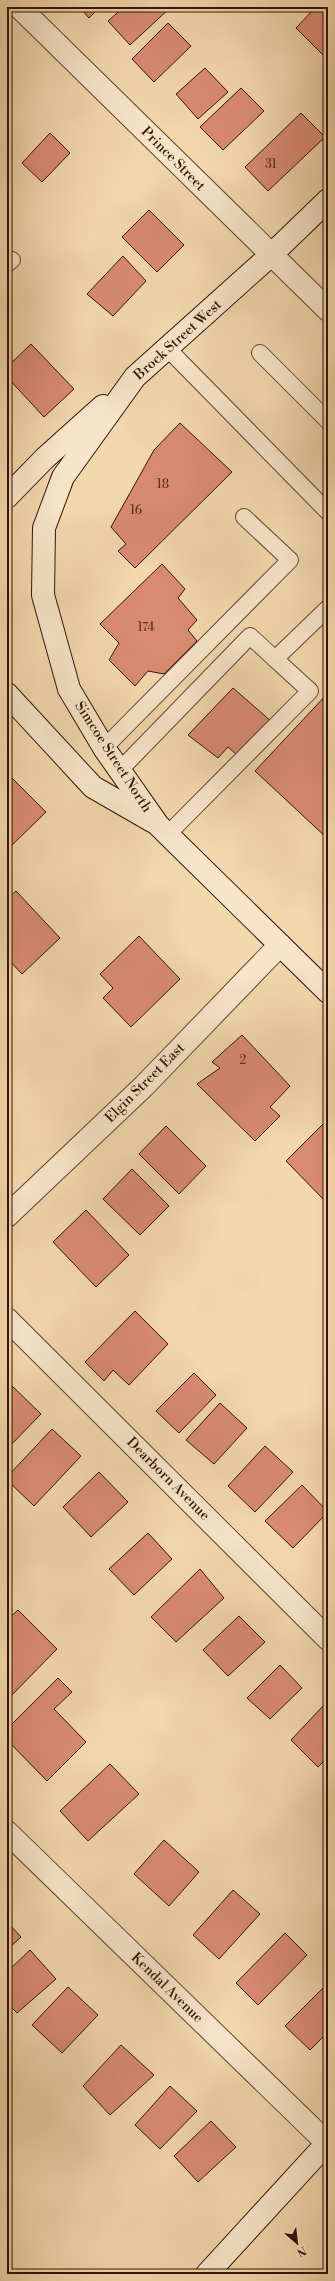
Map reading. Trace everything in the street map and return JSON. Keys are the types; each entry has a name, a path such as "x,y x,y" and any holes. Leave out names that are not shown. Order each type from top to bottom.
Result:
{"street":[{"name":"Prince Street","path":"19,7 328,310"},
{"name":"Brock Street West","path":"43,595 44,528 62,478 135,377 271,255 328,200"},
{"path":"7,497 45,458 135,377"},
{"name":"Simcoe Street North","path":"43,595 69,689 119,771 163,830 328,992"},
{"name":"Simcoe Street North","path":"7,694 93,787 163,830"},
{"name":"Elgin Street East","path":"7,1216 144,1086 280,945"},
{"name":"Dearborn Avenue","path":"7,1320 328,1639"},
{"name":"Kendal Avenue","path":"7,1832 327,2142"},
{"path":"207,2274 327,2142"}],"lane":[{"path":"167,348 328,512"},
{"path":"260,353 328,421"},
{"path":"104,748 290,560 244,517"},
{"path":"275,659 328,608"},
{"path":"119,771 250,636 310,691 163,830"}],"building":[{"path":"79,7 100,7 89,18"},
{"path":"124,7 171,7 130,45 108,21"},
{"path":"316,7 328,7 328,60 296,28"},
{"path":"168,23 191,46 154,82 132,59"},
{"path":"205,68 228,92 198,119 176,94"},
{"path":"241,88 264,111 223,150 200,127"},
{"path":"301,113 325,137 268,191 245,167"},
{"path":"50,133 70,153 42,182 22,163"},
{"path":"149,210 184,245 157,272 122,237"},
{"path":"123,256 146,281 113,316 87,294"},
{"path":"31,344 74,389 44,417 7,377 7,367"},
{"path":"180,423 232,472 135,568 118,551 126,544 111,527 154,450"},
{"path":"162,564 185,589 178,598 197,620 188,630 197,641 164,674 148,671 135,686 109,660 119,643 100,624"},
{"path":"233,688 272,722 239,757 228,747 218,758 188,735"},
{"path":"328,693 328,839 255,771"},
{"path":"7,773 46,812 7,850"},
{"path":"16,891 60,938 22,974 7,958 7,899"},
{"path":"139,936 180,979 131,1027 103,998 113,988 100,974"},
{"path":"242,1035 290,1086 270,1107 280,1116 255,1141 197,1084 220,1068 212,1062"},
{"path":"323,1124 328,1129 328,1204 286,1161"},
{"path":"166,1126 206,1166 179,1194 139,1154"},
{"path":"132,1169 169,1206 140,1235 103,1199"},
{"path":"86,1210 129,1255 96,1287 53,1242"},
{"path":"135,1311 168,1344 129,1385 113,1370 104,1381 85,1362"},
{"path":"194,1373 216,1395 179,1433 156,1411"},
{"path":"9,1383 41,1414 7,1449 7,1385"},
{"path":"220,1403 247,1428 214,1464 186,1440"},
{"path":"52,1429 81,1456 34,1506 7,1480 7,1477"},
{"path":"265,1446 293,1472 255,1512 228,1486"},
{"path":"99,1472 128,1502 91,1537 63,1507"},
{"path":"302,1485 328,1512 293,1548 265,1521"},
{"path":"148,1533 172,1559 134,1595 109,1569"},
{"path":"200,1569 224,1598 176,1642 151,1617"},
{"path":"18,1610 57,1649 7,1700 7,1620"},
{"path":"239,1616 265,1642 228,1676 203,1650"},
{"path":"280,1665 302,1688 270,1719 247,1698"},
{"path":"58,1678 72,1692 54,1709 86,1742 47,1781 7,1740 7,1729"},
{"path":"323,1706 328,1711 328,1757 318,1767 291,1740"},
{"path":"110,1764 139,1794 88,1841 60,1811"},
{"path":"164,1840 199,1872 169,1906 134,1874"},
{"path":"233,1890 260,1914 219,1959 193,1935"},
{"path":"7,1922 21,1937 7,1950"},
{"path":"285,1933 307,1955 258,2005 236,1983"},
{"path":"30,1950 56,1979 17,2013 7,2003 7,1972"},
{"path":"328,1983 328,2032 310,2050 285,2026"},
{"path":"68,1987 98,2015 62,2053 32,2025"},
{"path":"121,2045 154,2075 110,2115 83,2086"},
{"path":"170,2086 197,2111 160,2149 135,2125"},
{"path":"211,2121 236,2147 198,2182 174,2156"}]}
